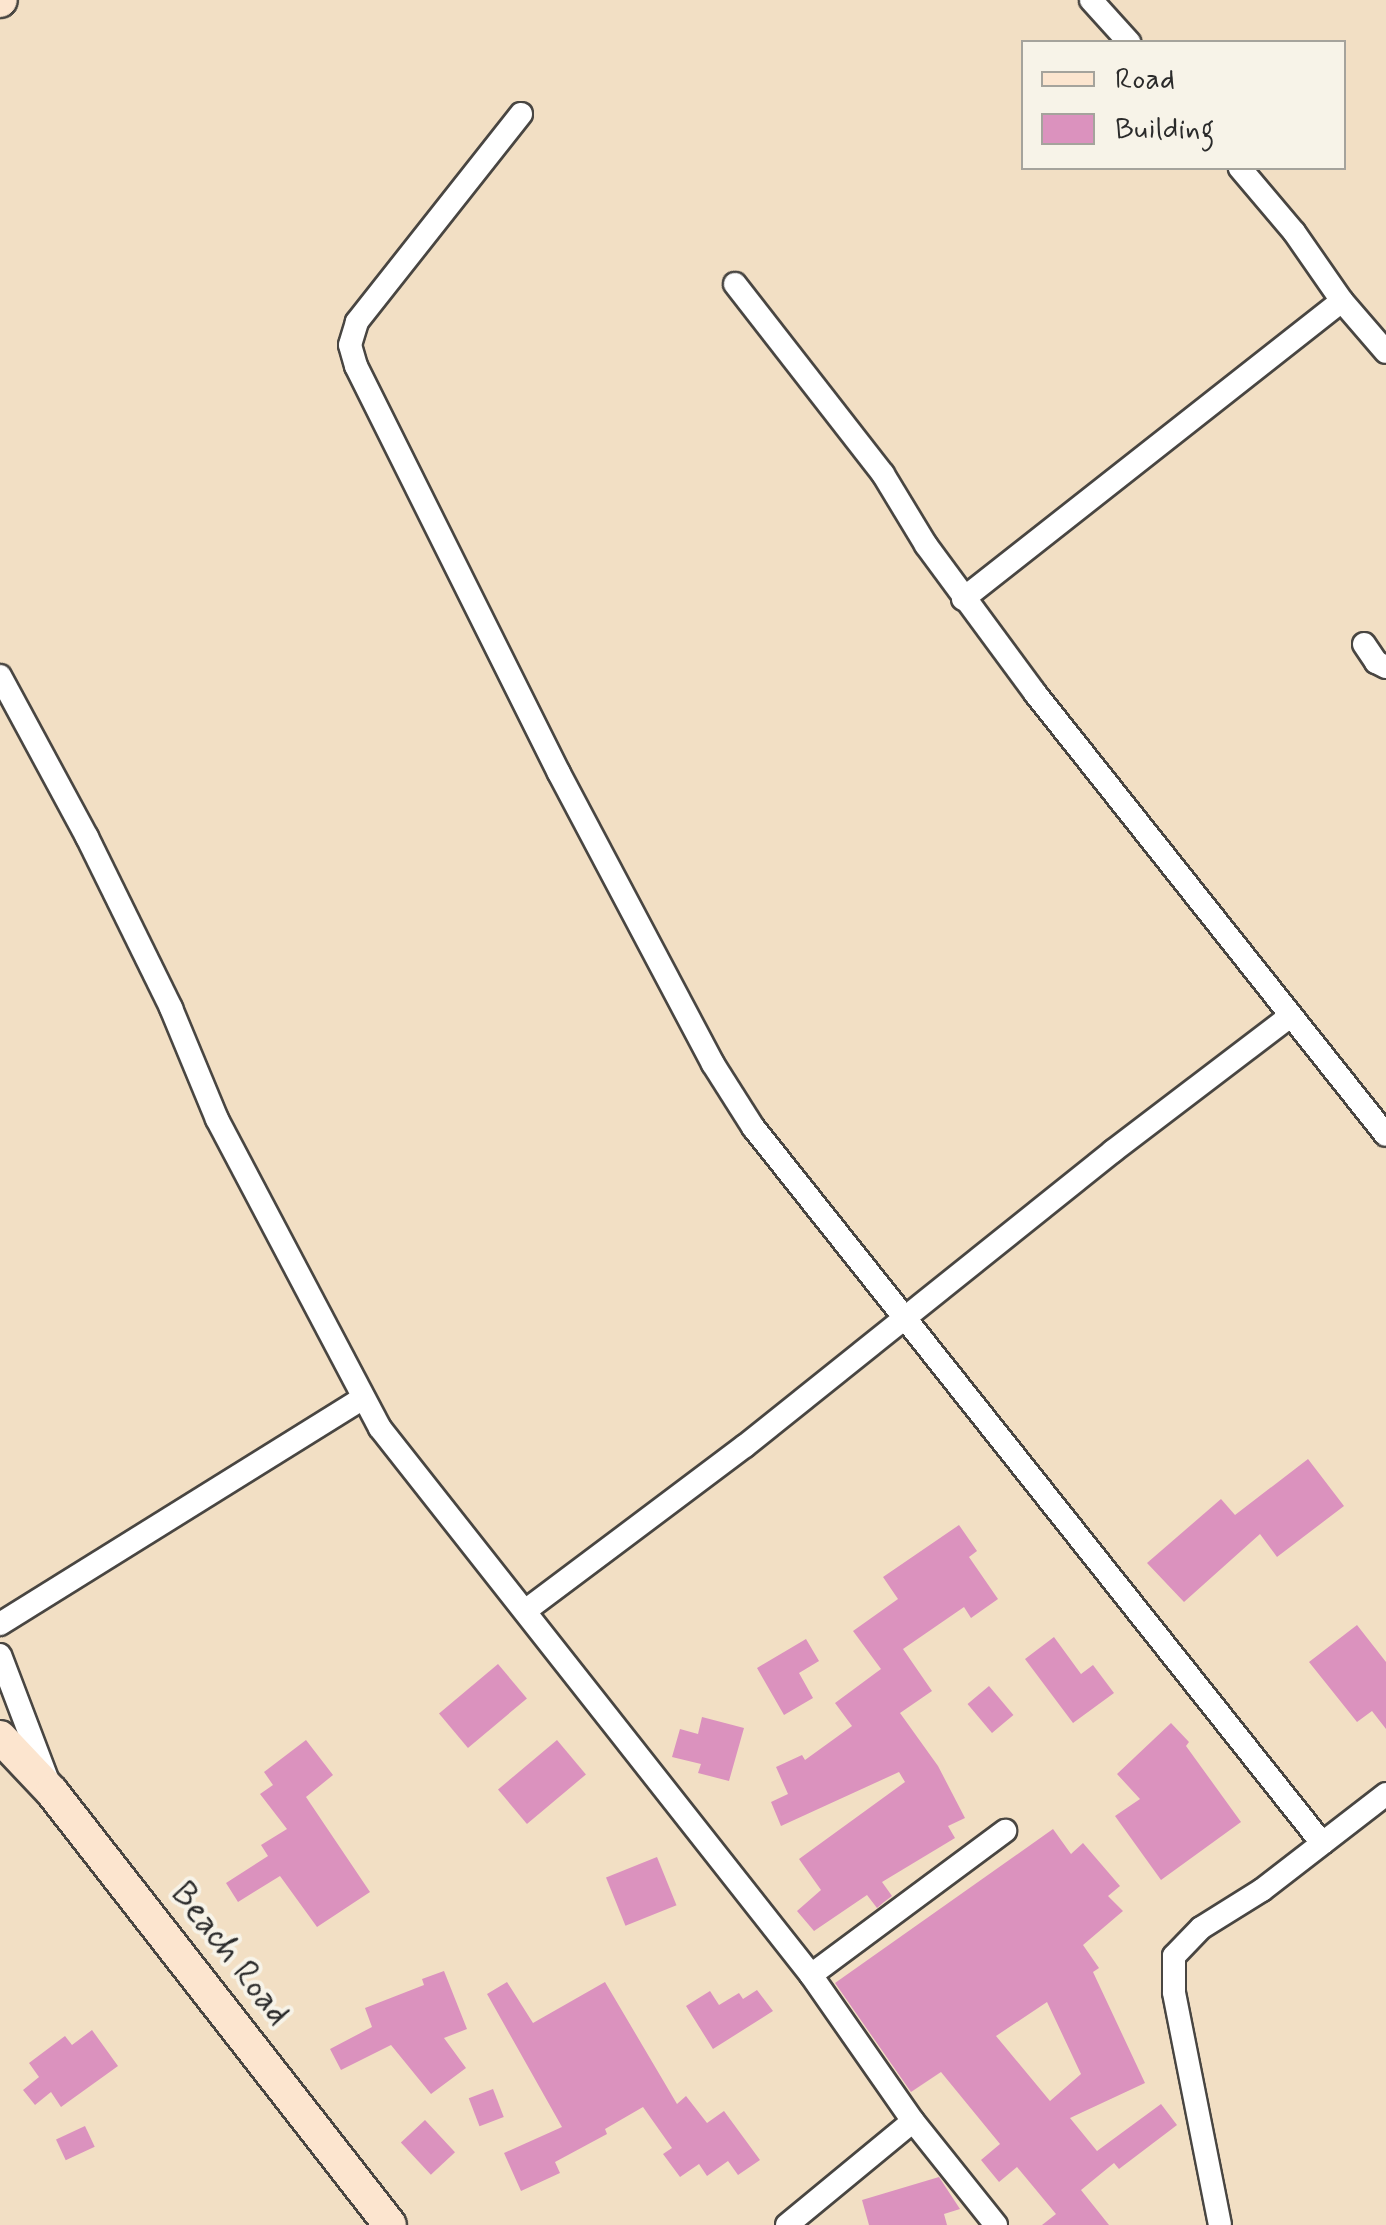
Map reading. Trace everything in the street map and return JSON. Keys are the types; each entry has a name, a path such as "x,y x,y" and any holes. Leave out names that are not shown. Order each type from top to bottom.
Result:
{"main road":[{"name":"Beach Road","path":"0,1737 52,1792 390,2225"}],"street":[{"path":"1091,0 1127,40"},
{"path":"521,114 357,322 351,332 352,358 559,773 713,1064 752,1127 902,1321 1322,1842"},
{"path":"1242,170 1386,352"},
{"path":"734,284 882,474 964,599 1386,1136"},
{"path":"964,599 1342,301"},
{"path":"1364,644 1376,662 1386,667"},
{"path":"0,676 87,838 171,1008 217,1119 362,1399 408,1470 526,1612 811,1975 913,2121 996,2225"},
{"path":"526,1612 1289,1017"},
{"path":"0,1624 362,1399"},
{"path":"0,1656 52,1792"},
{"path":"1220,2225 1170,1967 1180,1946 1191,1937 1262,1890 1386,1794"},
{"path":"811,1975 1004,1832"},
{"path":"786,2225 913,2121"}],"building":[{"path":"1308,1459 1344,1506 1277,1557 1260,1534 1184,1602 1147,1563 1221,1499 1235,1515"},
{"path":"959,1525 977,1551 969,1557 998,1599 971,1618 964,1607 903,1649 932,1691 900,1713 938,1766 965,1818 948,1826 955,1838 882,1882 892,1896 877,1908 867,1895 814,1931 797,1911 821,1890 799,1859 905,1782 899,1772 781,1826 771,1802 788,1794 776,1767 802,1755 805,1760 852,1726 835,1703 881,1669 853,1631 898,1599 883,1577"},
{"path":"1357,1625 1386,1662 1386,1729 1372,1711 1357,1722 1309,1662"},
{"path":"1054,1637 1081,1674 1093,1665 1114,1693 1073,1723 1025,1659"},
{"path":"806,1639 819,1661 799,1673 813,1698 784,1715 757,1668"},
{"path":"498,1664 527,1698 468,1748 439,1713"},
{"path":"989,1686 1013,1715 992,1733 968,1704"},
{"path":"702,1717 744,1728 729,1781 698,1773 701,1764 672,1757 680,1729 698,1734"},
{"path":"1171,1723 1189,1742 1186,1746 1241,1822 1161,1880 1115,1816 1140,1799 1117,1774"},
{"path":"306,1740 333,1775 306,1797 370,1892 317,1927 280,1876 238,1902 226,1883 268,1856 261,1845 287,1829 260,1794 273,1785 264,1772"},
{"path":"557,1740 586,1774 527,1824 498,1789"},
{"path":"1053,1829 1071,1854 1083,1843 1120,1886 1108,1896 1123,1911 1083,1945 1099,1968 1093,1972 1145,2083 1070,2118 1097,2151 1161,2104 1177,2125 1119,2169 1114,2163 1081,2190 1109,2225 1042,2225 1056,2214 1017,2167 999,2182 981,2160 1000,2144 941,2072 911,2092 835,1983","holes":["1047,2002 1081,2074 1050,2101 996,2036"]},
{"path":"657,1857 676,1905 625,1926 606,1878"},
{"path":"444,1971 467,2029 444,2038 466,2068 431,2094 391,2045 341,2070 330,2049 372,2027 365,2008 424,1985 422,1979"},
{"path":"507,1982 533,2023 605,1982 677,2104 686,2096 707,2123 724,2111 760,2160 738,2175 728,2161 707,2176 699,2164 680,2177 663,2154 672,2148 643,2107 605,2129 607,2134 555,2162 560,2173 521,2191 504,2153 562,2127 487,1994"},
{"path":"757,1990 773,2011 713,2049 686,2006 710,1991 719,2005 739,1993 743,1999"},
{"path":"92,2030 118,2066 61,2107 51,2092 35,2105 23,2090 39,2077 29,2063 65,2036 72,2045"},
{"path":"493,2089 504,2117 479,2126 469,2098"},
{"path":"425,2120 455,2152 431,2175 401,2143"},
{"path":"85,2126 95,2147 66,2160 56,2140"},
{"path":"939,2177 960,2209 944,2214 947,2225 869,2225 862,2200"}]}
